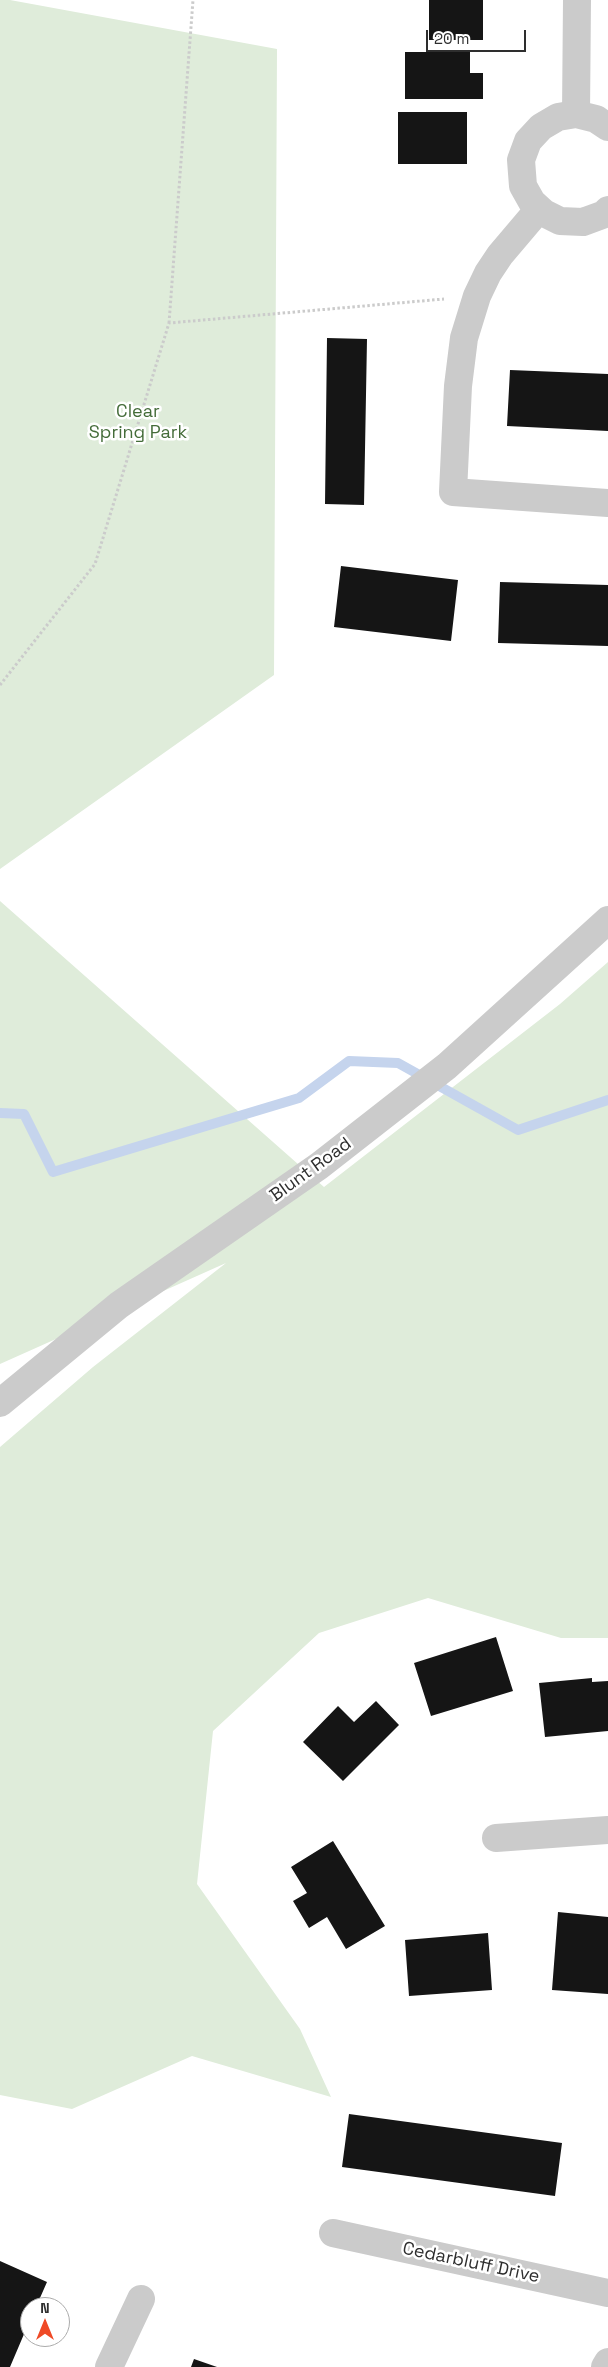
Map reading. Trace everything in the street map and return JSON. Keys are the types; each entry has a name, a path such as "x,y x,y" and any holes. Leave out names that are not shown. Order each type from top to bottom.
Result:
{"street":[{"path":"576,114 577,0"},
{"path":"608,127 596,119 576,114 558,117 541,127 528,141 521,160 524,186 532,202 539,209 560,221 583,222 604,214 608,210"},
{"path":"539,209 496,261 476,296 464,338 458,386 453,492 608,503"},
{"name":"Blunt Road","path":"0,1403 119,1306 319,1166 447,1066 608,920"},
{"path":"496,1838 608,1830"},
{"name":"Cedarbluff Drive","path":"334,2233 608,2292"},
{"path":"109,2367 141,2299"},
{"path":"605,2367 608,2362"}],"path":[{"path":"0,685 95,564 169,323 193,0"},
{"path":"169,323 476,296"}],"green space":[{"name":"Clear Spring Park","path":"0,0 10,0 277,49 274,675 0,869"},
{"path":"0,901 324,1187 560,1004 608,962 608,1638 561,1638 428,1598 319,1633 213,1731 197,1884 300,2029 331,2097 192,2056 72,2109 0,2095 0,1447 93,1367 226,1263 0,1364"}],"building":[{"path":"429,0 483,0 483,40 429,40"},
{"path":"405,52 470,52 470,73 483,73 483,99 405,99"},
{"path":"398,112 467,112 467,164 398,164"},
{"path":"327,338 367,339 364,505 325,504"},
{"path":"510,370 608,374 608,431 507,426"},
{"path":"341,566 458,580 451,641 334,627"},
{"path":"500,582 608,585 608,646 498,643"},
{"path":"496,1637 513,1691 431,1716 414,1663"},
{"path":"592,1678 592,1682 608,1681 608,1731 545,1737 539,1683"},
{"path":"376,1701 399,1725 343,1781 303,1742 338,1706 354,1722"},
{"path":"333,1841 385,1926 346,1949 327,1917 309,1928 293,1901 307,1893 291,1867"},
{"path":"558,1912 608,1917 608,1994 552,1990"},
{"path":"488,1933 492,1990 409,1996 405,1940"},
{"path":"349,2114 562,2143 555,2196 342,2167"},
{"path":"0,2261 47,2282 40,2297 20,2297 20,2344 10,2367 0,2367"},
{"path":"194,2359 217,2367 191,2367"}],"waterway":[{"path":"0,1113 24,1114 53,1172 299,1098 349,1061 398,1063 518,1130 608,1100"}]}
